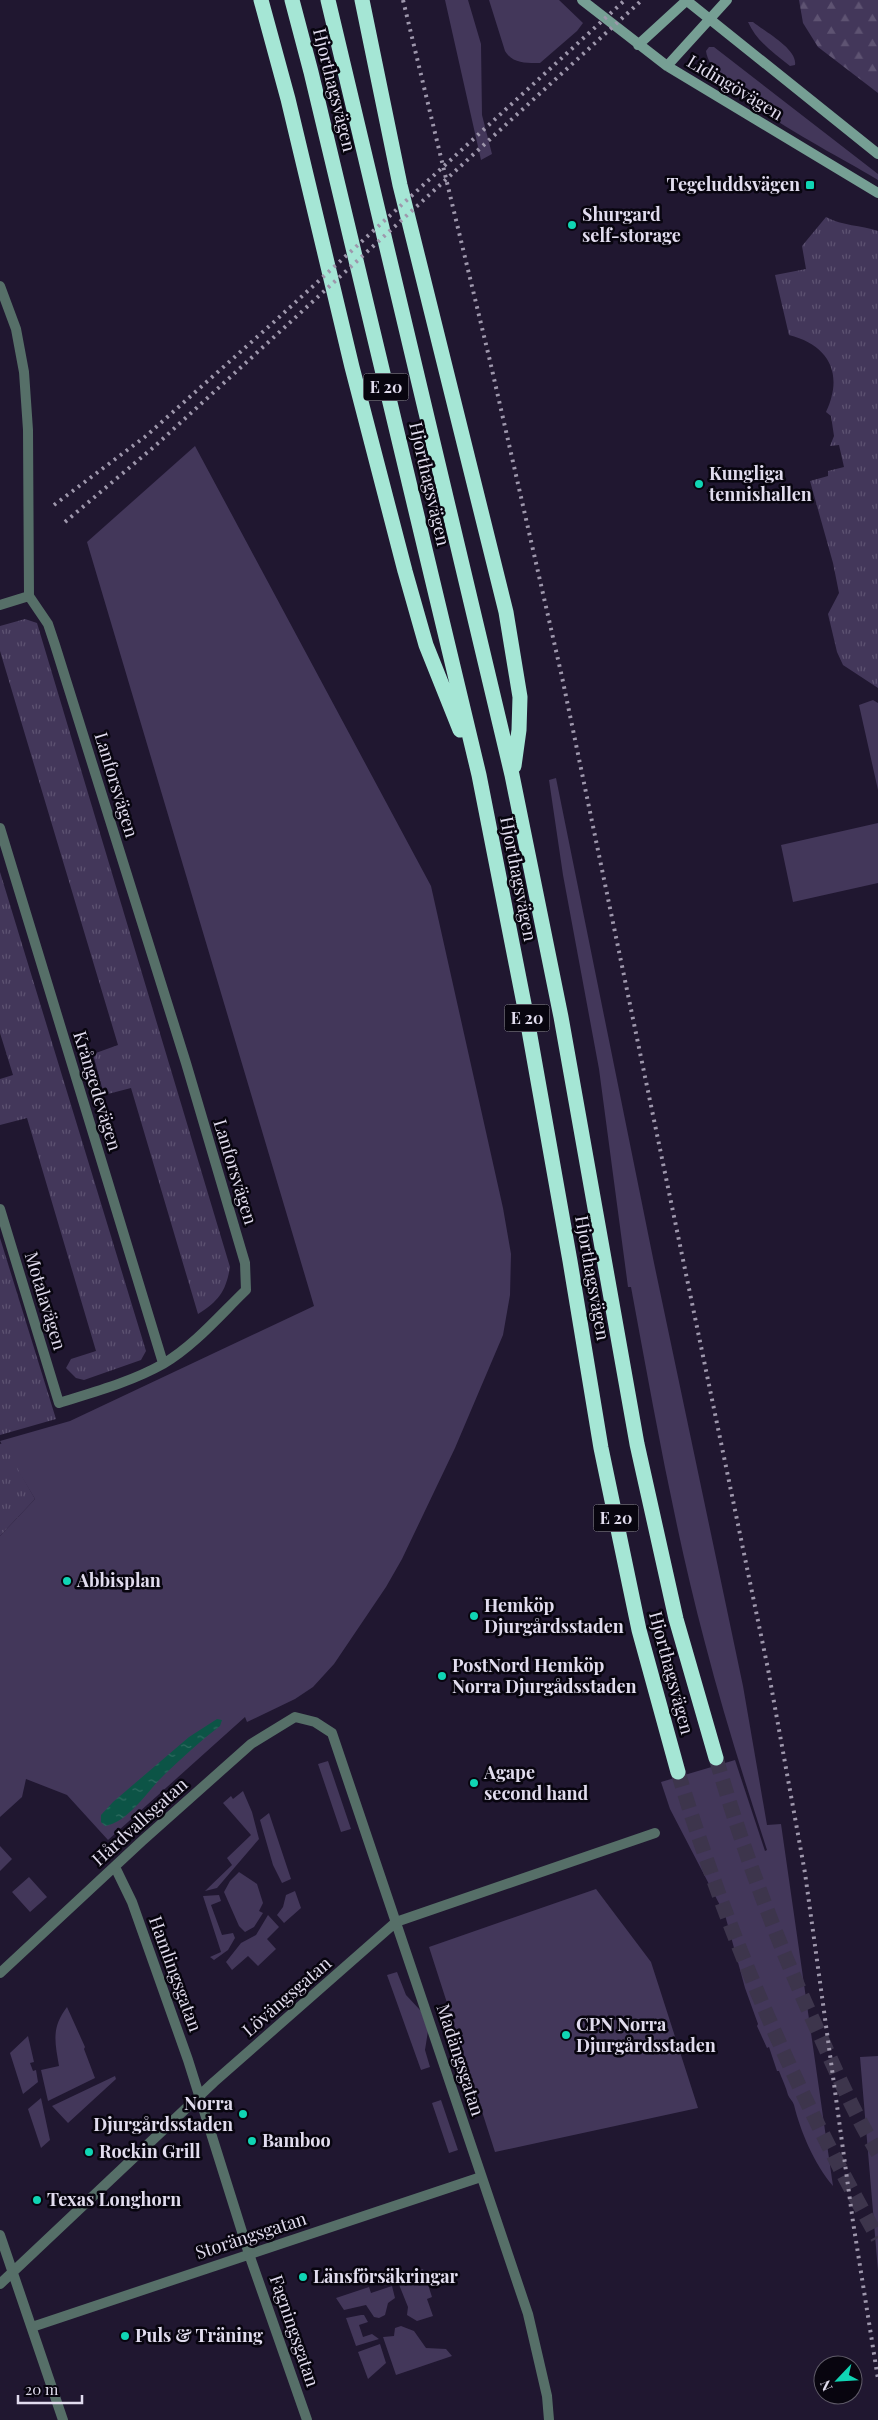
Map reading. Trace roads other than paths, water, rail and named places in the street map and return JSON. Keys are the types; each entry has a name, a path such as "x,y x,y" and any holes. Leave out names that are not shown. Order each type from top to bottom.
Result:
{"highway":[{"path":"261,0 288,99 352,368 405,571 426,645 479,775"},
{"name":"Hjorthagsvägen","path":"292,0 311,72 479,775 527,1019 601,1448 639,1630 678,1772"},
{"name":"Hjorthagsvägen","path":"328,0 512,775 561,1017 637,1444 676,1619 716,1758"},
{"path":"362,0 400,185 504,603 514,652 520,697 519,730 512,775"}],"main road":[{"name":"Lidingövägen","path":"582,0 667,66 878,194"},
{"name":"Lidingövägen","path":"686,0 878,154"},
{"path":"638,45 686,0"},
{"path":"667,66 710,21 727,0"}],"street":[{"path":"0,286 16,328 24,372 28,430 29,596 0,605"},
{"name":"Lanforsvägen","path":"29,596 48,624 245,1263 246,1290 199,1337 163,1363"},
{"name":"Krångedevägen","path":"0,828 163,1363"},
{"name":"Motalavägen","path":"0,1209 59,1403 109,1387 163,1363"},
{"name":"Hårdvallsgatan","path":"0,1973 115,1866 251,1744 295,1717 315,1722"},
{"name":"Madängsgatan","path":"315,1722 332,1733 528,2314 547,2396 549,2420"},
{"name":"Lövängsgatan","path":"0,2284 200,2095 396,1922 655,1833"},
{"name":"Hamlingsgatan","path":"115,1866 132,1902 200,2095 249,2254"},
{"name":"Storängsgatan","path":"32,2327 481,2177"},
{"path":"0,2235 63,2420"},
{"name":"Fagningsgatan","path":"249,2254 307,2420"}],"water":[{"path":"217,1719 222,1720 220,1726 164,1775 138,1805 114,1823 105,1826 101,1822 101,1815 113,1802 189,1737"}],"tunnel":[{"path":"716,1758 751,1866 791,1971 848,2097 878,2153"},
{"path":"678,1772 718,1892 765,2011 819,2126 878,2238"}],"railway":[{"path":"403,0 490,361 562,677 768,1669 805,1873 853,2222 878,2379"},
{"path":"54,505 146,436 275,321 625,0"},
{"path":"65,522 155,446 642,0"}],"place":[{"name":"Tegeluddsvägen","path":"810,185"},
{"name":"Shurgard self-storage","path":"572,225"},
{"name":"Kungliga tennishallen","path":"699,484"},
{"name":"Abbisplan","path":"67,1581"},
{"name":"Hemköp Djurgårdsstaden","path":"474,1616"},
{"name":"PostNord Hemköp Norra Djurgådsstaden","path":"442,1676"},
{"name":"Agape second hand","path":"474,1783"},
{"name":"CPN Norra Djurgårdsstaden","path":"566,2035"},
{"name":"Norra Djurgårdsstaden","path":"243,2114"},
{"name":"Bamboo","path":"252,2141"},
{"name":"Rockin Grill","path":"89,2152"},
{"name":"Texas Longhorn","path":"37,2200"},
{"name":"Länsförsäkringar","path":"303,2277"},
{"name":"Puls & Träning","path":"125,2336"}]}
